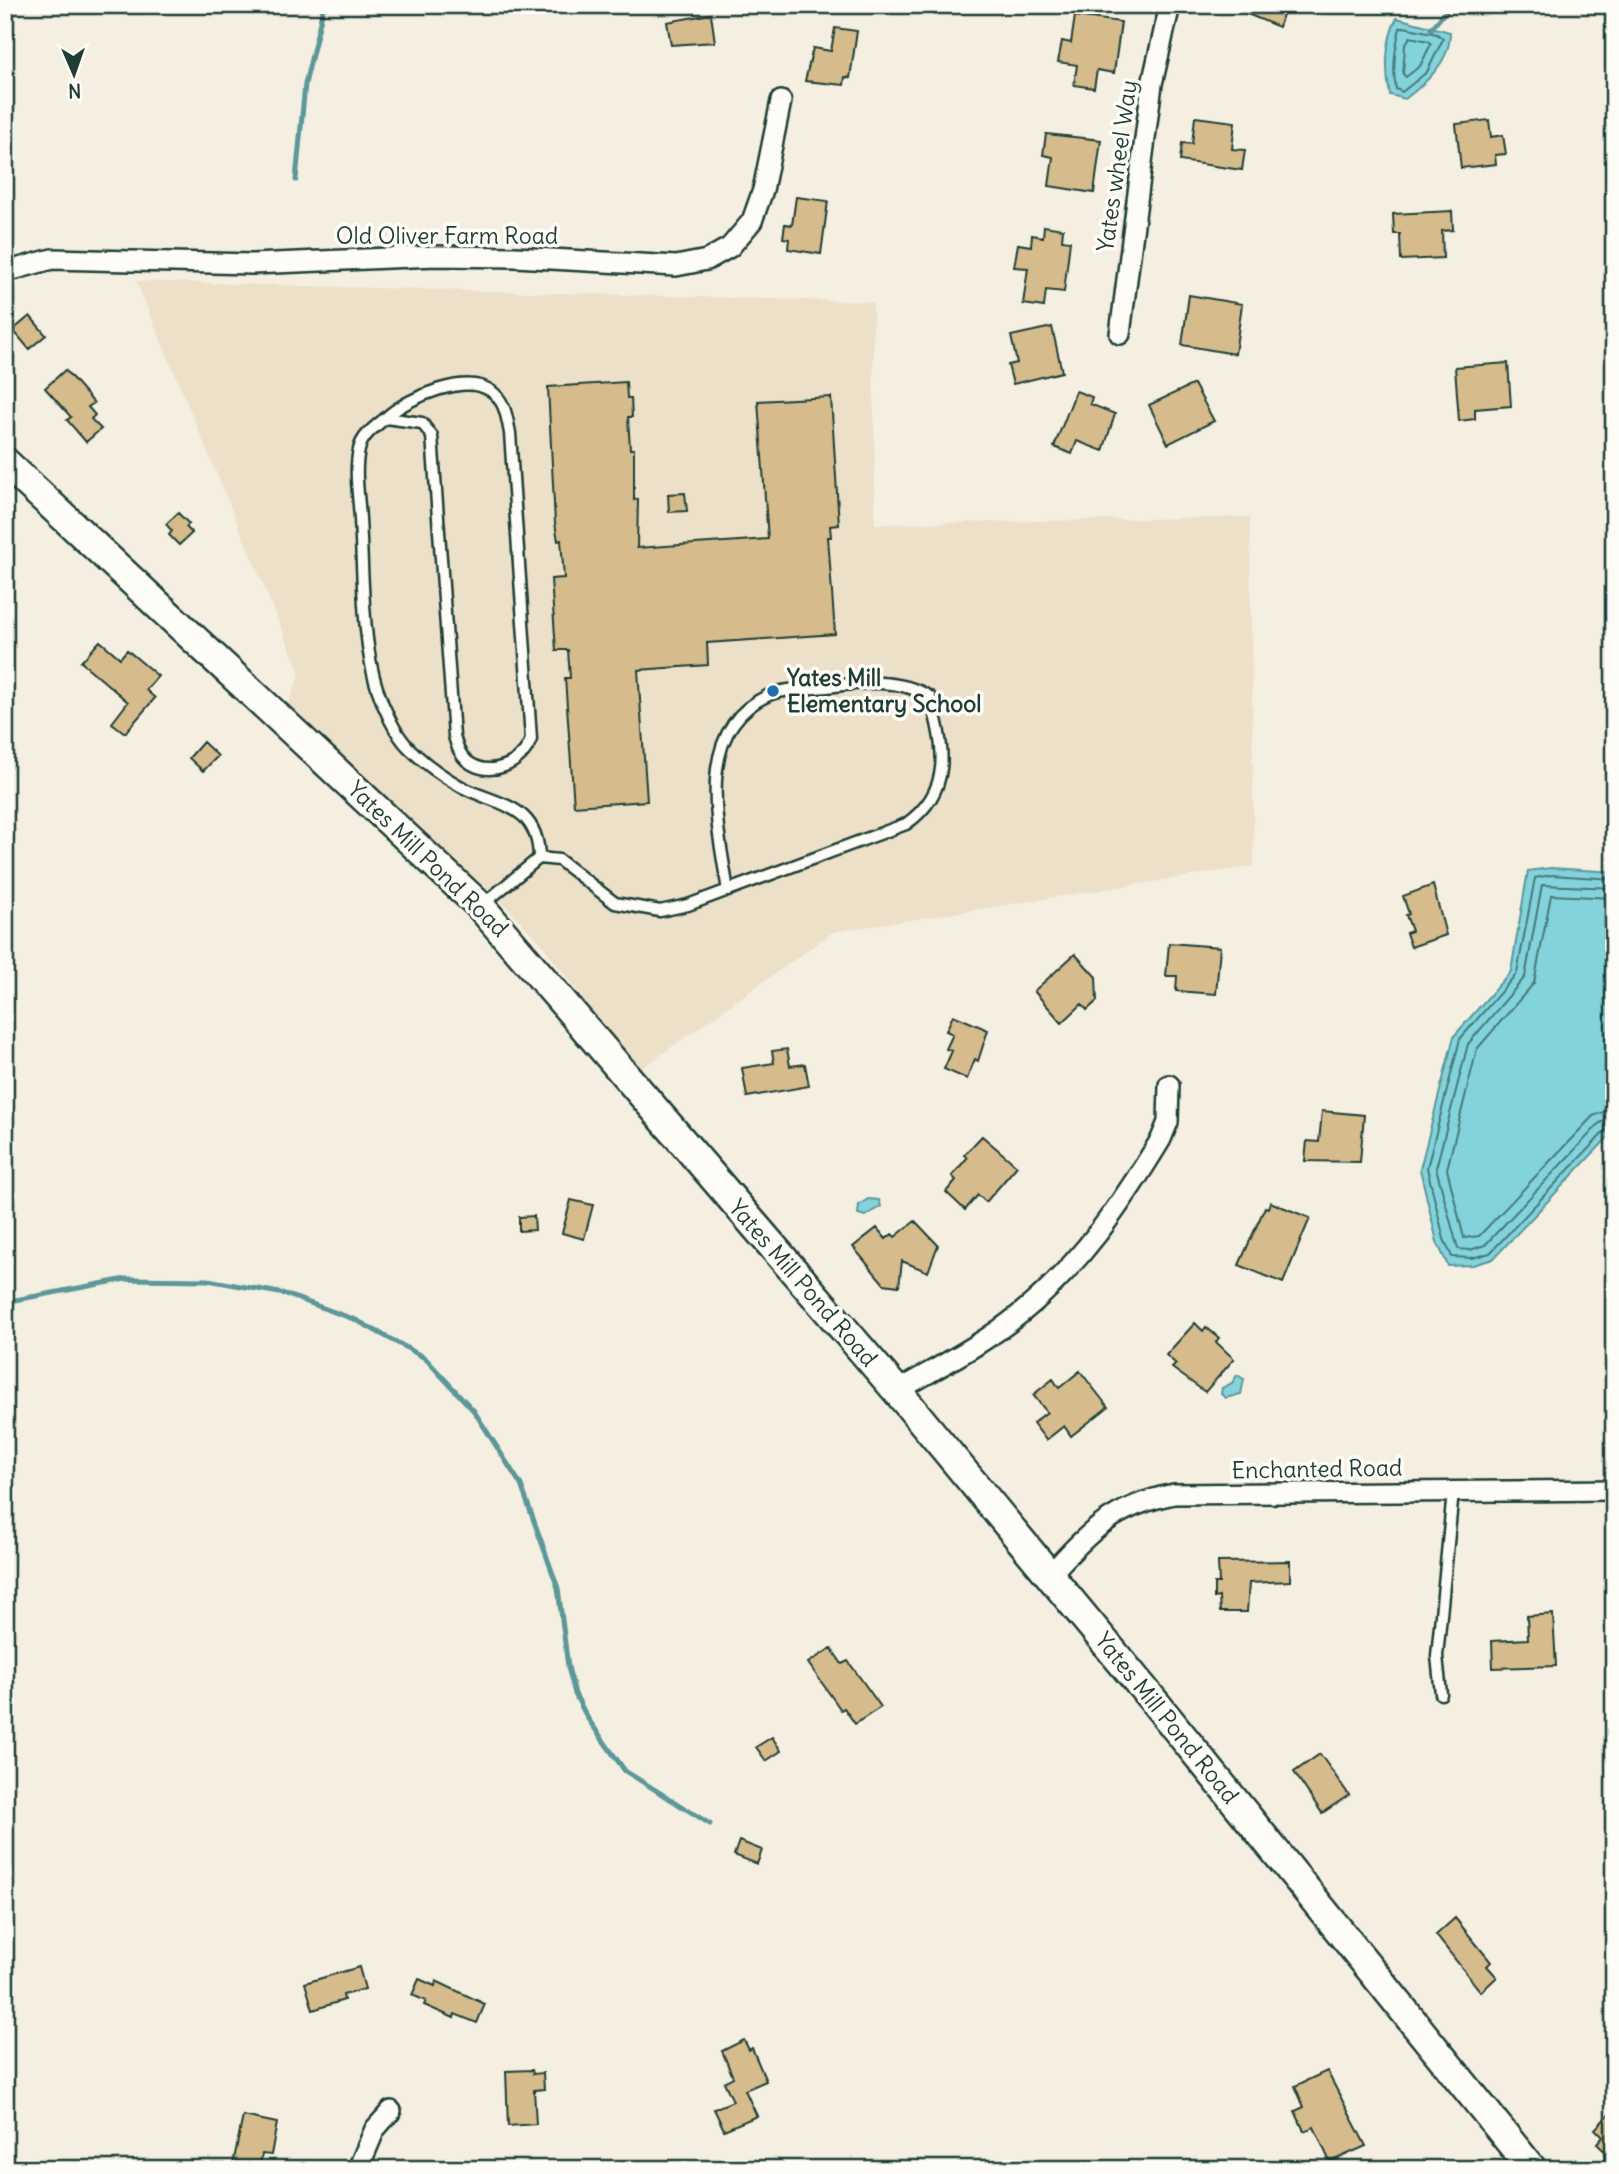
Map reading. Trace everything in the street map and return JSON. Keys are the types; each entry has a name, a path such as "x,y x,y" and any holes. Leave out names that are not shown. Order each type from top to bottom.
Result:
{"street":[{"name":"Yates wheel Way","path":"1120,334 1152,84 1171,5"},
{"name":"Old Oliver Farm Road","path":"5,272 52,258 252,264 488,257 676,266 707,260 730,247 751,220 764,190 781,101"},
{"name":"Yates Mill Pond Road","path":"5,462 480,906 897,1391 1157,1705 1532,2169"},
{"path":"897,1391 984,1340 1018,1315 1050,1289 1096,1239 1161,1139 1168,1122 1169,1084"},
{"name":"Enchanted Road","path":"1049,1576 1094,1528 1112,1515 1152,1499 1195,1494 1614,1490"},
{"path":"358,2169 375,2129 391,2111"}],"lane":[{"path":"386,418 422,423 432,436 454,736 460,753 467,761 479,768 495,769 520,757 531,739 510,433 505,407 493,392 480,384 432,392 401,405 386,418 362,441 358,453 368,627 377,688 407,747 463,788 500,801 520,813 539,843 539,858"},
{"path":"480,906 539,858 559,860 615,903 660,911 688,905 728,891 906,824 917,816 941,782 938,722 930,697 915,687 897,683 833,686 772,694 744,709 727,730 719,755 715,810 728,891"},
{"path":"1441,1694 1437,1657 1453,1492"}],"shaded area":[{"name":"Yates Mill Elementary School","path":"136,281 873,302 875,524 1250,517 1254,866 833,932 637,1072 541,943 504,904 286,709 300,673"}],"water":[{"path":"1397,18 1450,32 1442,62 1421,86 1405,99 1390,95 1387,76 1388,46"},
{"path":"1551,868 1614,872 1614,1131 1493,1259 1473,1265 1448,1266 1437,1242 1420,1169 1454,1036 1511,971 1528,871"},
{"path":"868,1199 879,1200 881,1206 865,1216 858,1214 859,1205"},
{"path":"1237,1375 1244,1379 1241,1394 1226,1398 1221,1394 1222,1388 1232,1383"}],"building":[{"path":"1225,5 1277,5 1285,8 1279,27"},
{"path":"711,14 715,42 671,45 667,22"},
{"path":"1075,16 1121,22 1114,73 1097,70 1094,88 1074,85 1077,65 1058,62 1062,41 1071,43"},
{"path":"835,28 857,31 850,78 845,77 844,85 805,81 813,48 831,51"},
{"path":"1195,117 1235,122 1232,149 1245,150 1242,170 1180,161 1182,143 1192,144"},
{"path":"1489,120 1491,137 1503,135 1506,154 1495,155 1496,164 1461,168 1456,124"},
{"path":"1046,134 1101,140 1094,193 1049,186 1053,157 1043,155"},
{"path":"796,197 828,201 821,254 788,249 789,239 783,238 785,224 792,225"},
{"path":"1452,211 1453,230 1442,231 1443,258 1401,260 1400,234 1394,234 1393,214"},
{"path":"1044,226 1063,229 1062,240 1070,241 1064,292 1046,290 1044,307 1023,304 1028,268 1014,267 1018,244 1031,246 1032,235 1043,237"},
{"path":"1189,295 1242,304 1235,354 1182,345"},
{"path":"30,316 46,335 29,349 13,330"},
{"path":"1052,327 1062,372 1013,384 1008,365 1017,363 1011,336"},
{"path":"1508,363 1511,406 1475,409 1475,419 1459,421 1455,367"},
{"path":"65,370 94,403 88,407 95,415 91,419 101,429 86,442 67,420 71,417 45,388"},
{"name":"Yates Mill Elementary School","path":"626,382 627,398 631,398 632,417 628,417 630,449 634,449 634,500 638,499 637,548 768,539 758,401 831,397 839,525 830,526 831,537 828,537 835,634 707,643 708,665 638,670 647,801 574,806 565,678 570,678 568,650 556,650 551,579 564,578 561,540 558,541 555,523 548,387"},
{"path":"1194,384 1214,421 1168,444 1149,405"},
{"path":"1076,391 1092,397 1090,404 1115,414 1103,451 1077,441 1072,454 1054,447"},
{"path":"685,493 687,511 669,512 668,494"},
{"path":"178,513 189,524 186,527 192,533 179,545 169,535 172,531 166,524"},
{"path":"100,641 120,658 127,650 158,676 146,690 155,698 125,733 112,723 128,702 81,662"},
{"path":"203,742 218,756 203,771 189,758"},
{"path":"1433,885 1446,935 1411,947 1406,933 1412,931 1403,896"},
{"path":"1169,943 1220,947 1216,994 1176,991 1177,976 1166,976"},
{"path":"1075,954 1096,977 1097,1001 1087,1010 1082,1004 1062,1023 1034,991"},
{"path":"953,1015 988,1030 978,1061 975,1059 967,1079 944,1069 952,1051 946,1049 953,1034 946,1031"},
{"path":"787,1049 790,1066 805,1064 809,1086 747,1097 742,1068 774,1063 772,1051"},
{"path":"1322,1111 1364,1115 1360,1162 1305,1161 1307,1141 1319,1142"},
{"path":"982,1136 1017,1166 986,1202 978,1195 965,1210 946,1192 956,1180 952,1176 967,1158 964,1155"},
{"path":"571,1200 593,1205 584,1239 562,1233"},
{"path":"1270,1202 1310,1218 1283,1283 1239,1265 1265,1207 1268,1208"},
{"path":"534,1216 535,1230 519,1231 519,1217"},
{"path":"915,1221 938,1245 928,1272 902,1261 899,1286 884,1284 853,1247 877,1228 886,1239 892,1234 895,1237"},
{"path":"1195,1323 1203,1331 1206,1327 1219,1338 1216,1342 1234,1359 1205,1392 1172,1368 1176,1364 1166,1355"},
{"path":"1080,1371 1108,1407 1071,1436 1064,1426 1046,1440 1033,1423 1047,1412 1033,1395 1053,1379 1059,1388"},
{"path":"1290,1561 1290,1581 1249,1583 1247,1612 1220,1612 1219,1597 1214,1598 1214,1583 1219,1583 1218,1562"},
{"path":"1553,1614 1556,1666 1493,1668 1492,1641 1528,1639 1527,1616"},
{"path":"831,1648 842,1664 848,1661 881,1707 855,1724 844,1708 841,1710 808,1663"},
{"path":"772,1737 781,1751 766,1761 756,1747"},
{"path":"1320,1754 1349,1795 1322,1813 1294,1772"},
{"path":"739,1841 762,1850 757,1864 734,1855"},
{"path":"1455,1918 1491,1962 1487,1966 1497,1977 1481,1992 1436,1935"},
{"path":"359,1967 365,1989 343,1995 344,2000 313,2010 305,1983"},
{"path":"419,1979 435,1986 436,1981 485,2004 477,2023 455,2014 454,2018 424,2005 426,2001 412,1995"},
{"path":"744,2040 749,2050 752,2048 766,2081 745,2090 757,2116 724,2130 714,2109 733,2101 724,2082 733,2077 722,2051"},
{"path":"532,2070 533,2074 543,2073 544,2089 534,2090 536,2124 508,2126 506,2071"},
{"path":"1327,2071 1366,2146 1330,2162 1314,2127 1304,2131 1295,2111 1304,2107 1295,2086"},
{"path":"1614,2109 1614,2160 1597,2144 1603,2137 1595,2129"},
{"path":"243,2116 277,2123 271,2155 262,2154 259,2169 232,2169"}],"waterway":[{"path":"296,180 305,84 324,5"},
{"path":"1431,29 1451,5"},
{"path":"5,1302 126,1279 208,1280 285,1294 356,1320 425,1358 474,1411 521,1485 558,1588 568,1667 575,1694 588,1719 625,1771 710,1824"}],"place":[{"name":"Yates Mill Elementary School","path":"773,691"}]}
